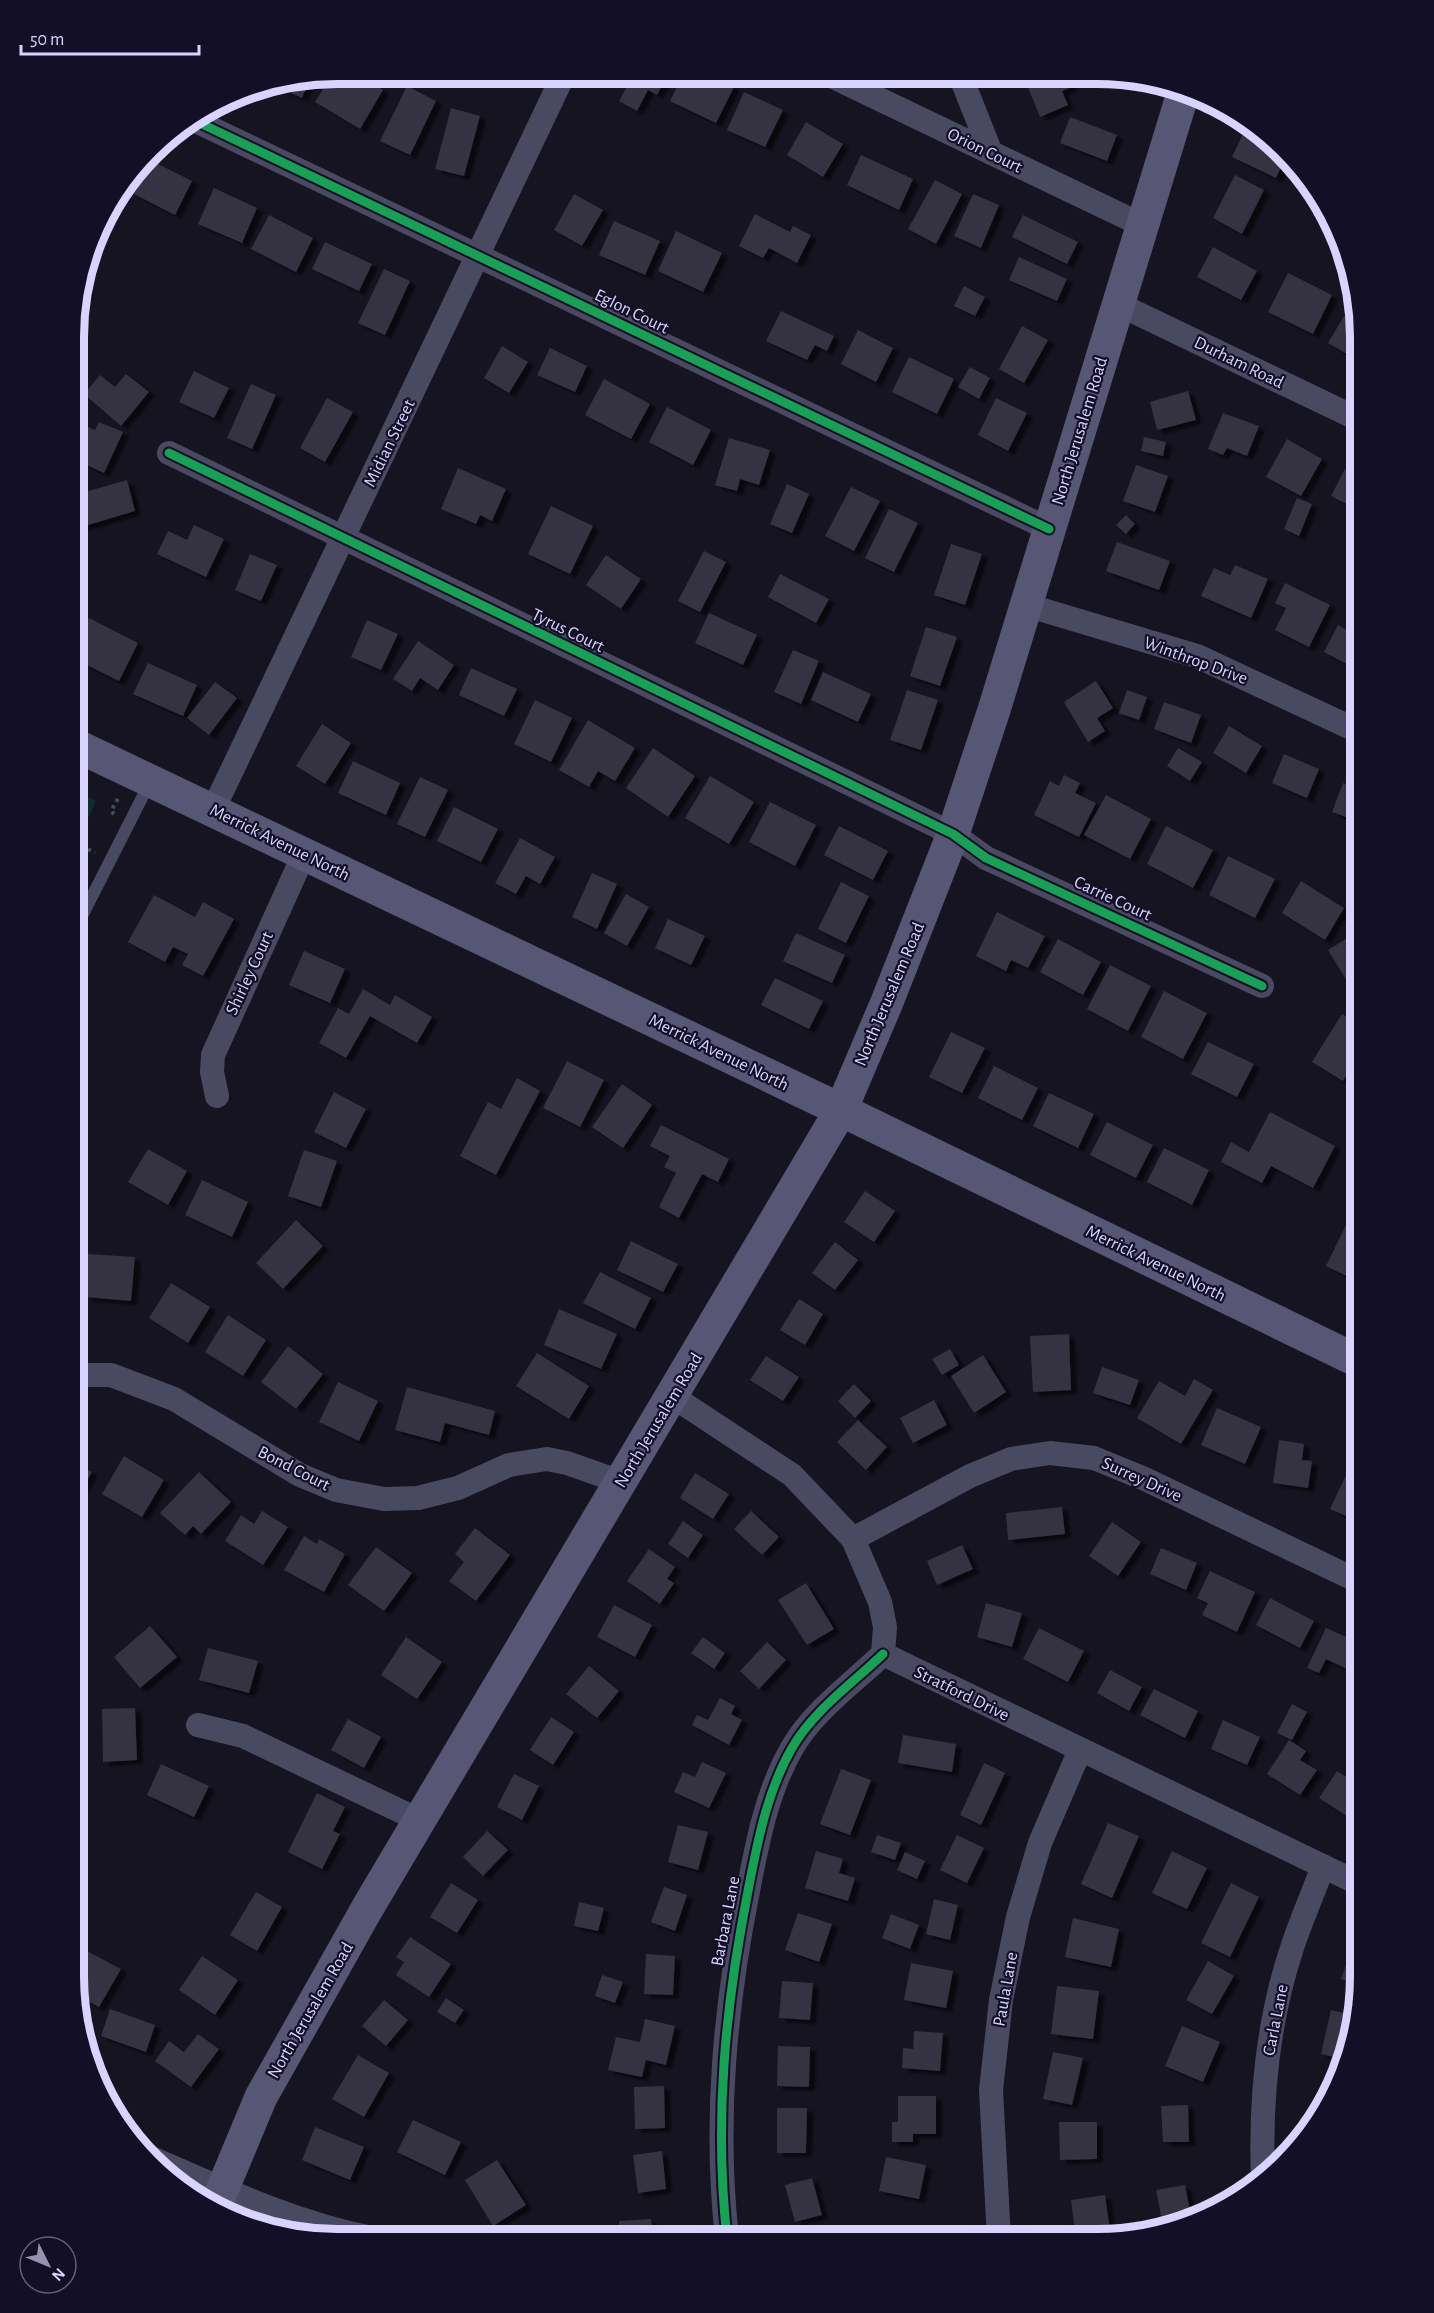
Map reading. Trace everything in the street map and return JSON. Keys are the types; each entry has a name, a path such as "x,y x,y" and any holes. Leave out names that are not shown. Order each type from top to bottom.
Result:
{"main road":[{"name":"North Jerusalem Road","path":"219,2198 261,2097 368,1907 841,1110 887,1002 953,834 1181,98"},
{"name":"Merrick Avenue North","path":"84,749 841,1110 1350,1357"}],"street":[{"name":"Midian Street","path":"213,810 559,84"},
{"name":"Orion Court","path":"848,84 1142,225"},
{"path":"964,84 991,153"},
{"name":"Eglon Court","path":"202,124 1049,529"},
{"name":"Durham Road","path":"1118,304 1350,415"},
{"name":"Tyrus Court","path":"169,453 953,834"},
{"name":"Winthrop Drive","path":"1026,604 1197,656 1350,727"},
{"name":"Carrie Court","path":"953,834 987,858 1262,986"},
{"name":"Shirley Court","path":"217,1096 212,1072 213,1055 304,854"},
{"name":"Bond Court","path":"84,1375 111,1376 134,1382 174,1399 300,1475 336,1490 384,1499 418,1498 458,1488 509,1465 547,1459 621,1482"},
{"path":"672,1396 792,1474 853,1539 880,1602 885,1627 884,1654"},
{"name":"Surrey Drive","path":"853,1539 970,1476 1011,1459 1050,1453 1094,1458 1146,1479 1350,1577"},
{"name":"Stratford Drive","path":"884,1654 1080,1750 1176,1793 1350,1879"},
{"name":"Barbara Lane","path":"726,2229 721,2188 721,2076 732,1970 755,1851 775,1786 792,1748 809,1723 884,1654"},
{"path":"198,1725 243,1736 421,1821"},
{"name":"Paula Lane","path":"998,2229 991,2090 1001,2000 1018,1917 1040,1843 1080,1750"},
{"name":"Carla Lane","path":"1262,2167 1260,2120 1270,2035 1292,1948 1323,1866"},
{"path":"183,2177 219,2198 323,2228"}],"lane":[{"path":"84,909 141,776"}],"path":[{"path":"110,823 115,812 111,811 141,776"},
{"path":"84,847 95,853 100,843"}],"green space":[{"path":"84,795 96,801 84,827"}],"building":[{"path":"373,84 383,90 360,129 315,102 326,85"},
{"path":"628,84 663,84 657,95 648,90 637,111 619,101"},
{"path":"678,84 728,84 734,87 716,123 670,101"},
{"path":"1027,84 1071,84 1072,87 1062,91 1068,105 1040,117"},
{"path":"307,86 302,98 284,90"},
{"path":"407,86 436,101 410,155 380,141"},
{"path":"744,92 783,110 765,147 727,130"},
{"path":"451,108 480,116 464,176 435,169"},
{"path":"1070,117 1117,135 1107,161 1060,143"},
{"path":"806,122 843,144 823,177 787,155"},
{"path":"1244,132 1282,165 1276,178 1232,157"},
{"path":"861,155 913,179 899,210 847,185"},
{"path":"154,162 192,181 175,215 130,192"},
{"path":"1235,175 1264,190 1242,234 1213,218"},
{"path":"935,180 962,194 936,244 908,229"},
{"path":"214,188 257,208 242,243 198,224"},
{"path":"574,194 603,210 582,246 554,230"},
{"path":"973,194 999,205 981,248 954,236"},
{"path":"755,214 790,232 793,226 811,235 797,263 769,248 763,258 739,246"},
{"path":"269,215 313,238 296,272 251,249"},
{"path":"1023,215 1078,242 1067,264 1012,237"},
{"path":"614,221 660,241 645,275 599,255"},
{"path":"676,231 722,253 703,292 658,271"},
{"path":"325,242 372,264 359,291 312,269"},
{"path":"1213,247 1257,271 1241,300 1197,277"},
{"path":"1019,257 1067,279 1057,301 1009,280"},
{"path":"384,269 410,281 385,335 358,323"},
{"path":"1288,273 1332,295 1313,334 1268,312"},
{"path":"964,286 985,297 975,316 954,306"},
{"path":"1348,309 1349,355 1328,343"},
{"path":"781,311 834,336 827,351 815,345 807,360 766,341"},
{"path":"1022,326 1048,340 1024,383 999,369"},
{"path":"858,330 893,348 876,382 841,364"},
{"path":"502,346 528,362 509,393 484,378"},
{"path":"550,348 587,366 575,392 537,375"},
{"path":"909,357 954,379 937,414 892,392"},
{"path":"970,367 990,378 979,399 958,387"},
{"path":"194,371 229,388 214,418 179,402"},
{"path":"126,374 149,392 121,426 84,394 100,375 115,387"},
{"path":"604,379 650,404 631,439 585,415"},
{"path":"251,384 276,395 252,449 227,438"},
{"path":"1188,391 1196,420 1157,430 1150,402"},
{"path":"327,398 353,412 325,462 300,448"},
{"path":"996,398 1027,413 1008,451 978,435"},
{"path":"667,407 711,430 693,465 649,442"},
{"path":"1223,413 1259,426 1247,456 1227,448 1223,455 1208,449"},
{"path":"99,422 123,432 104,473 84,464 84,425 95,430"},
{"path":"1144,437 1166,442 1163,456 1141,451"},
{"path":"729,438 770,450 759,485 740,479 737,491 715,485"},
{"path":"1287,439 1322,459 1301,496 1266,477"},
{"path":"1136,465 1168,476 1155,512 1123,501"},
{"path":"458,468 506,489 492,521 480,515 476,524 441,509"},
{"path":"1345,469 1350,472 1350,506 1331,496"},
{"path":"127,480 135,511 84,526 84,492"},
{"path":"787,484 809,494 792,533 770,524"},
{"path":"851,487 880,501 854,551 825,536"},
{"path":"1297,498 1312,504 1299,536 1284,529"},
{"path":"551,506 593,526 570,574 528,554"},
{"path":"889,509 918,523 894,572 865,558"},
{"path":"1126,515 1135,524 1126,534 1116,525"},
{"path":"194,525 224,539 206,577 157,554 168,531 187,540"},
{"path":"1117,542 1170,561 1159,590 1106,571"},
{"path":"951,544 982,554 965,605 934,595"},
{"path":"704,551 726,562 700,612 678,601"},
{"path":"250,554 277,565 261,601 235,590"},
{"path":"606,555 641,579 621,609 586,585"},
{"path":"1235,565 1268,579 1251,618 1201,596 1214,568 1230,575"},
{"path":"780,574 829,599 816,623 768,597"},
{"path":"1285,583 1330,605 1309,647 1275,630 1286,608 1275,603"},
{"path":"709,613 757,635 743,665 695,643"},
{"path":"89,618 138,643 119,681 84,664 84,627"},
{"path":"367,620 398,634 381,670 351,657"},
{"path":"1338,625 1350,632 1350,666 1324,652"},
{"path":"926,627 957,637 940,686 910,676"},
{"path":"418,641 454,665 438,690 420,678 412,691 393,679"},
{"path":"793,650 819,661 801,704 774,692"},
{"path":"148,663 197,685 183,716 133,694"},
{"path":"471,668 517,689 504,716 459,695"},
{"path":"823,672 871,694 858,722 811,700"},
{"path":"1096,681 1113,708 1097,718 1105,731 1088,742 1064,702"},
{"path":"215,682 237,698 209,735 187,718"},
{"path":"907,690 938,700 921,750 890,740"},
{"path":"1127,690 1147,697 1139,720 1119,713"},
{"path":"535,700 572,718 551,762 514,744"},
{"path":"1164,702 1201,715 1191,743 1154,729"},
{"path":"588,720 635,748 615,781 598,771 589,787 559,770"},
{"path":"322,724 351,743 325,784 296,766"},
{"path":"1229,726 1262,746 1246,773 1213,753"},
{"path":"653,748 695,776 668,817 626,788"},
{"path":"1178,748 1202,762 1190,781 1167,766"},
{"path":"1284,754 1319,769 1307,798 1272,783"},
{"path":"353,761 400,783 386,815 338,793"},
{"path":"1064,775 1080,783 1075,793 1096,803 1079,837 1034,815 1050,781 1059,786"},
{"path":"710,776 754,802 729,844 685,818"},
{"path":"420,777 448,790 425,837 397,824"},
{"path":"1343,783 1350,785 1350,818 1332,812"},
{"path":"1106,795 1151,819 1130,859 1084,835"},
{"path":"770,802 816,825 795,866 749,842"},
{"path":"454,807 498,829 481,862 437,841"},
{"path":"839,826 888,851 873,880 824,855"},
{"path":"1166,826 1213,850 1193,888 1147,864"},
{"path":"520,838 555,857 540,884 526,876 516,894 495,883"},
{"path":"1228,856 1275,879 1255,918 1209,895"},
{"path":"592,873 617,884 597,929 572,917"},
{"path":"1301,881 1344,908 1325,940 1282,913"},
{"path":"841,882 869,896 846,943 818,929"},
{"path":"626,894 649,907 627,946 604,933"},
{"path":"154,895 195,917 203,902 234,919 203,976 182,965 188,954 173,947 165,962 128,942"},
{"path":"997,912 1045,936 1028,968 1011,960 1006,971 976,956"},
{"path":"668,919 705,936 691,965 655,948"},
{"path":"796,933 845,955 832,983 783,961"},
{"path":"1350,936 1350,986 1328,950"},
{"path":"1058,939 1101,962 1083,995 1040,972"},
{"path":"304,951 345,969 330,1003 289,985"},
{"path":"1110,965 1151,986 1128,1031 1087,1009"},
{"path":"775,978 823,1001 809,1029 761,1005"},
{"path":"363,989 390,1005 395,995 432,1017 417,1043 370,1016 346,1058 319,1043 338,1008 349,1014"},
{"path":"1164,991 1207,1013 1183,1059 1141,1037"},
{"path":"1342,1014 1350,1019 1350,1069 1343,1081 1312,1062"},
{"path":"951,1032 985,1048 962,1093 929,1077"},
{"path":"1208,1042 1254,1064 1237,1097 1191,1074"},
{"path":"567,1061 604,1080 580,1127 543,1108"},
{"path":"994,1066 1038,1088 1022,1120 978,1098"},
{"path":"517,1078 540,1091 496,1175 460,1156 488,1102 501,1109"},
{"path":"622,1084 652,1105 623,1148 592,1127"},
{"path":"334,1092 366,1109 346,1148 314,1132"},
{"path":"1049,1093 1094,1114 1078,1148 1033,1126"},
{"path":"1270,1112 1335,1146 1313,1188 1271,1166 1262,1183 1221,1162 1231,1142 1249,1152"},
{"path":"1107,1122 1153,1145 1136,1178 1090,1155"},
{"path":"661,1125 729,1159 718,1182 702,1174 679,1218 659,1207 676,1173 664,1167 670,1156 650,1146"},
{"path":"1164,1148 1209,1170 1192,1205 1147,1182"},
{"path":"148,1149 187,1171 168,1205 128,1182"},
{"path":"304,1150 337,1161 321,1207 288,1196"},
{"path":"202,1180 248,1202 232,1237 185,1215"},
{"path":"865,1191 895,1211 874,1242 844,1222"},
{"path":"296,1220 323,1246 283,1289 256,1263"},
{"path":"1347,1223 1350,1225 1350,1278 1326,1266"},
{"path":"631,1241 678,1264 663,1292 617,1270"},
{"path":"835,1242 858,1260 835,1290 812,1273"},
{"path":"88,1254 135,1257 131,1301 85,1297"},
{"path":"600,1272 651,1298 635,1329 583,1303"},
{"path":"171,1283 210,1307 188,1343 149,1318"},
{"path":"799,1299 823,1314 805,1345 780,1330"},
{"path":"559,1309 617,1334 601,1369 544,1345"},
{"path":"228,1315 266,1340 243,1376 205,1352"},
{"path":"1069,1334 1071,1390 1033,1392 1030,1336"},
{"path":"288,1346 323,1374 296,1409 261,1382"},
{"path":"950,1349 959,1365 942,1375 932,1359"},
{"path":"537,1353 589,1386 569,1419 516,1386"},
{"path":"983,1355 1006,1392 974,1413 951,1376"},
{"path":"766,1356 799,1377 783,1401 750,1380"},
{"path":"1102,1367 1139,1380 1130,1405 1093,1393"},
{"path":"1194,1379 1213,1390 1181,1444 1137,1418 1159,1381 1185,1396"},
{"path":"338,1382 378,1401 359,1441 319,1422"},
{"path":"854,1384 871,1401 855,1418 838,1401"},
{"path":"407,1387 495,1411 489,1435 445,1423 440,1442 395,1430"},
{"path":"934,1400 947,1425 913,1443 900,1418"},
{"path":"1217,1408 1261,1427 1245,1464 1201,1445"},
{"path":"858,1420 887,1447 866,1470 837,1442"},
{"path":"1279,1440 1304,1444 1302,1460 1312,1461 1308,1488 1273,1483"},
{"path":"124,1456 164,1480 142,1517 102,1494"},
{"path":"84,1468 92,1472 84,1486"},
{"path":"1349,1469 1350,1469 1350,1518 1330,1509"},
{"path":"199,1472 231,1502 201,1534 193,1526 185,1535 160,1513"},
{"path":"695,1473 729,1494 713,1519 680,1498"},
{"path":"1062,1507 1065,1534 1008,1540 1006,1513"},
{"path":"262,1511 288,1527 263,1565 225,1541 241,1515 254,1524"},
{"path":"751,1511 779,1537 762,1555 734,1529"},
{"path":"683,1521 703,1535 688,1558 668,1544"},
{"path":"1112,1522 1141,1542 1118,1576 1089,1556"},
{"path":"475,1528 510,1555 476,1601 449,1581 464,1562 455,1554"},
{"path":"304,1536 317,1544 319,1539 345,1554 324,1592 284,1570"},
{"path":"962,1545 973,1569 937,1585 927,1561"},
{"path":"376,1547 412,1573 384,1611 348,1585"},
{"path":"1161,1548 1197,1563 1186,1590 1150,1574"},
{"path":"649,1549 675,1567 667,1579 674,1583 660,1604 627,1581"},
{"path":"1210,1571 1255,1592 1237,1632 1202,1615 1208,1603 1197,1598"},
{"path":"806,1583 834,1629 807,1645 778,1600"},
{"path":"1270,1598 1314,1621 1300,1648 1256,1625"},
{"path":"986,1603 1022,1613 1012,1647 977,1637"},
{"path":"614,1605 652,1625 635,1657 597,1637"},
{"path":"150,1626 177,1657 140,1688 114,1657"},
{"path":"1039,1628 1084,1651 1068,1682 1023,1659"},
{"path":"1326,1628 1350,1639 1350,1670 1326,1659 1319,1673 1307,1668"},
{"path":"406,1637 442,1662 417,1699 381,1675"},
{"path":"703,1637 725,1653 714,1669 691,1653"},
{"path":"767,1642 786,1660 759,1689 740,1671"},
{"path":"208,1648 258,1661 249,1693 199,1680"},
{"path":"589,1666 619,1691 597,1718 566,1694"},
{"path":"1110,1670 1142,1687 1129,1711 1097,1693"},
{"path":"1154,1689 1198,1711 1185,1738 1140,1715"},
{"path":"720,1698 735,1706 731,1714 742,1720 729,1745 692,1725 697,1715 708,1720"},
{"path":"1292,1704 1307,1712 1292,1740 1277,1733"},
{"path":"135,1708 137,1760 103,1762 102,1709"},
{"path":"551,1717 574,1732 553,1765 530,1750"},
{"path":"348,1719 381,1737 364,1768 331,1750"},
{"path":"1223,1720 1260,1737 1247,1765 1211,1749"},
{"path":"903,1735 956,1744 952,1772 898,1763"},
{"path":"1289,1740 1306,1751 1300,1760 1317,1770 1300,1795 1267,1774"},
{"path":"702,1762 726,1773 709,1808 674,1792 683,1772 695,1777"},
{"path":"984,1763 1005,1773 981,1825 960,1815"},
{"path":"161,1764 209,1786 194,1817 147,1795"},
{"path":"841,1769 871,1780 850,1835 820,1824"},
{"path":"1337,1771 1350,1779 1350,1818 1319,1798"},
{"path":"514,1774 539,1786 522,1820 497,1807"},
{"path":"317,1793 345,1807 333,1831 340,1834 322,1869 288,1852"},
{"path":"1108,1823 1139,1836 1112,1898 1081,1884"},
{"path":"678,1825 708,1832 698,1870 668,1862"},
{"path":"487,1831 508,1850 483,1876 463,1857"},
{"path":"877,1835 901,1843 895,1860 871,1852"},
{"path":"957,1835 984,1848 967,1883 940,1870"},
{"path":"816,1851 843,1859 839,1873 855,1878 848,1901 805,1888"},
{"path":"1172,1851 1207,1868 1187,1909 1152,1893"},
{"path":"905,1852 925,1861 917,1879 897,1870"},
{"path":"451,1883 478,1900 457,1933 430,1917"},
{"path":"1231,1883 1259,1897 1230,1957 1201,1943"},
{"path":"664,1887 687,1895 675,1931 651,1922"},
{"path":"256,1892 282,1907 257,1951 230,1935"},
{"path":"934,1899 958,1905 950,1940 926,1934"},
{"path":"579,1902 604,1908 598,1931 574,1926"},
{"path":"798,1913 832,1924 819,1962 785,1950"},
{"path":"891,1914 919,1925 910,1949 882,1938"},
{"path":"1073,1918 1119,1929 1111,1967 1065,1957"},
{"path":"410,1937 451,1964 429,1997 396,1975 404,1962 396,1957"},
{"path":"85,1950 121,1969 99,2007 85,2000"},
{"path":"1350,1953 1350,1982 1341,1979"},
{"path":"646,1954 675,1956 673,1995 644,1994"},
{"path":"202,1956 238,1980 215,2015 179,1990"},
{"path":"1208,1961 1234,1976 1212,2014 1186,2000"},
{"path":"911,1963 953,1971 946,2008 904,2000"},
{"path":"602,1975 623,1982 615,2003 595,1996"},
{"path":"782,1981 813,1983 810,2020 779,2018"},
{"path":"1057,1986 1099,1991 1093,2039 1051,2034"},
{"path":"446,1998 464,2010 455,2023 437,2012"},
{"path":"384,2000 408,2020 386,2046 362,2026"},
{"path":"110,2009 155,2025 146,2052 101,2036"},
{"path":"1331,2010 1347,2014 1337,2058 1321,2054"},
{"path":"645,2019 675,2026 666,2065 646,2060 642,2077 608,2070 616,2037 640,2042"},
{"path":"1182,2026 1220,2042 1203,2082 1165,2066"},
{"path":"914,2031 943,2033 940,2071 902,2068 903,2048 913,2049"},
{"path":"198,2034 219,2049 191,2087 155,2061 169,2041 184,2052"},
{"path":"778,2046 810,2047 809,2087 777,2086"},
{"path":"1053,2052 1083,2058 1072,2105 1043,2099"},
{"path":"358,2055 389,2073 364,2117 332,2099"},
{"path":"664,2086 665,2128 635,2129 634,2087"},
{"path":"898,2096 936,2096 936,2134 913,2134 913,2142 892,2142 892,2122 898,2122"},
{"path":"1188,2105 1189,2142 1163,2142 1161,2106"},
{"path":"777,2108 807,2108 806,2153 777,2153"},
{"path":"413,2120 461,2142 445,2175 397,2152"},
{"path":"1059,2122 1097,2122 1097,2159 1060,2160"},
{"path":"315,2127 364,2147 350,2180 302,2160"},
{"path":"662,2151 666,2189 638,2193 633,2155"},
{"path":"886,2157 926,2165 919,2199 879,2191"},
{"path":"497,2160 526,2205 493,2226 465,2180"},
{"path":"812,2178 822,2215 795,2222 785,2185"},
{"path":"1185,2185 1190,2211 1162,2220 1156,2190"},
{"path":"1105,2195 1110,2228 1075,2229 1071,2200"},
{"path":"651,2219 652,2229 619,2229 619,2221"},
{"path":"919,2225 920,2229 885,2229"}],"cycle path":[{"path":"202,124 1049,529"},
{"path":"169,453 953,834 986,858 1262,986"},
{"path":"726,2229 722,2151 724,2064 740,1934 764,1818 783,1765 801,1735 834,1698 883,1654"}]}
